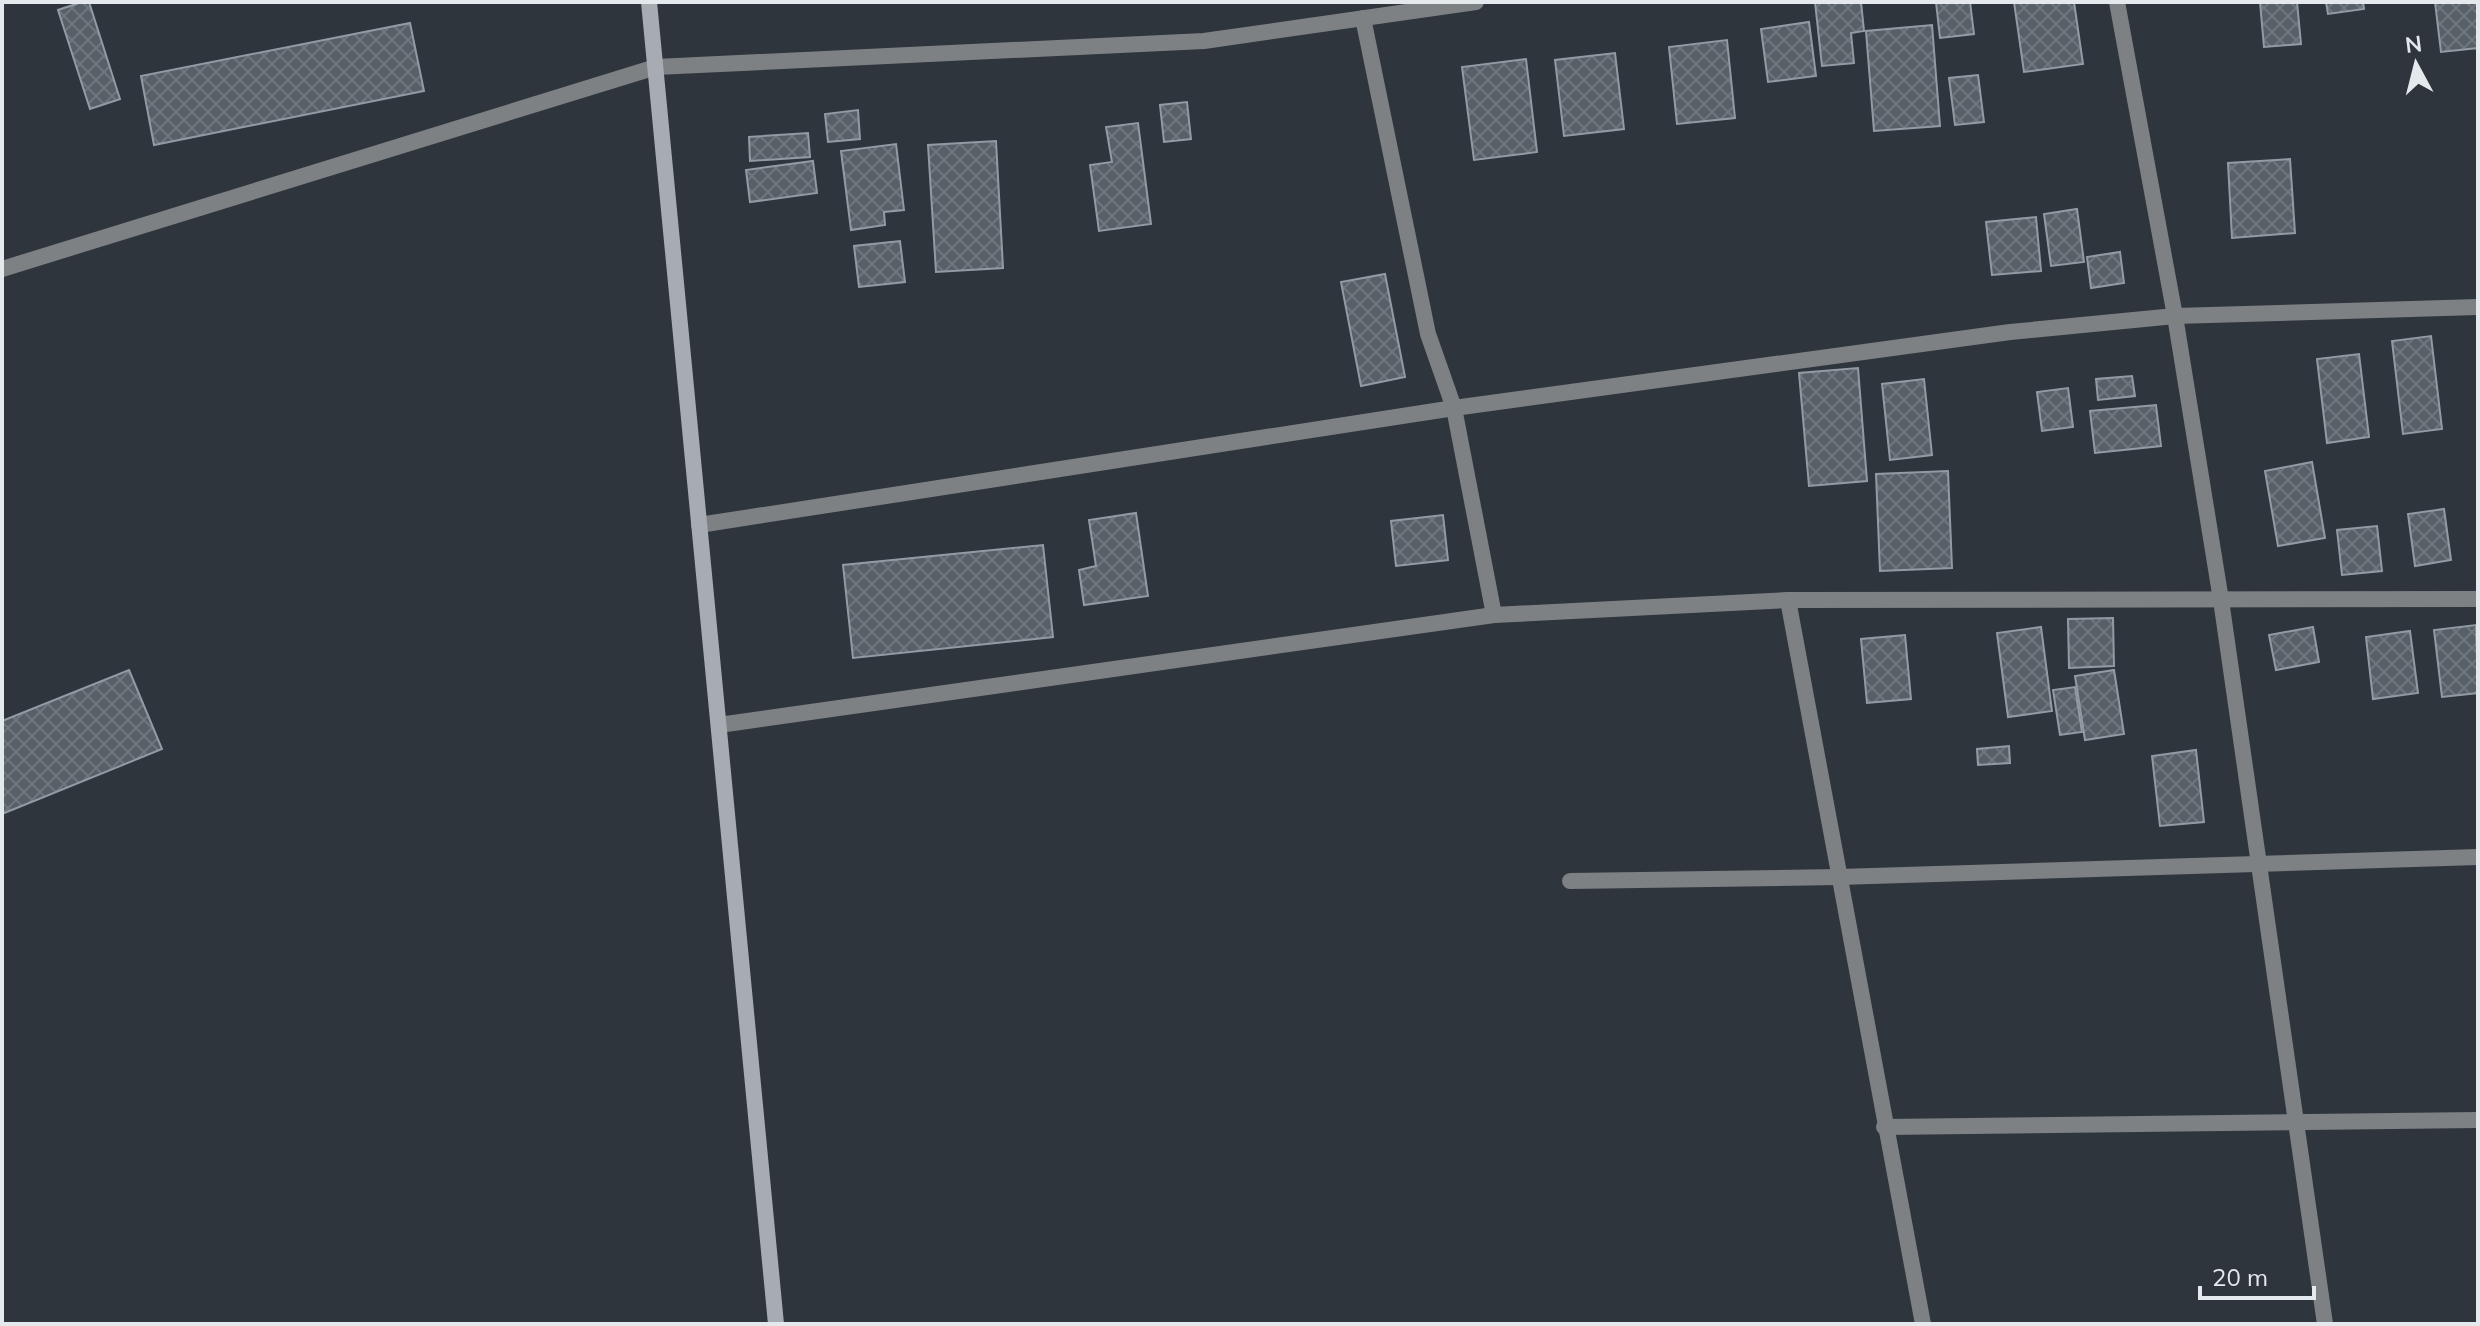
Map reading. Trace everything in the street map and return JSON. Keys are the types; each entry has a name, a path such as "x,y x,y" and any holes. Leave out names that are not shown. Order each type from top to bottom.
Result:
{"street":[{"path":"649,2 776,1324"},
{"path":"2,269 656,67 1204,41 1476,2"},
{"path":"2117,2 2175,316 2221,600 2325,1324"},
{"path":"1363,18 1428,334 1454,408 1494,615"},
{"path":"699,525 1454,408 2010,332 2175,316 2478,307"},
{"path":"719,725 1494,615 1788,600 2478,599"},
{"path":"1788,600 1923,1324"},
{"path":"1570,881 1839,877 2478,857"},
{"path":"1884,1127 2478,1120"}],"building":[{"path":"89,2 120,99 90,109 58,10"},
{"path":"1815,2 1861,2 1864,31 1851,33 1854,63 1822,66"},
{"path":"1936,2 1970,2 1974,34 1940,38"},
{"path":"2014,2 2074,2 2083,64 2024,72"},
{"path":"2260,2 2297,2 2301,44 2264,47"},
{"path":"2326,2 2363,2 2364,9 2328,14"},
{"path":"2435,2 2478,2 2478,48 2441,52"},
{"path":"1809,22 1816,76 1768,82 1761,29"},
{"path":"410,23 424,91 154,145 141,76"},
{"path":"1932,25 1940,126 1874,131 1866,31"},
{"path":"1727,40 1735,118 1677,124 1669,47"},
{"path":"1615,53 1624,129 1564,136 1555,60"},
{"path":"1526,59 1537,152 1474,160 1462,67"},
{"path":"1978,75 1984,122 1955,125 1949,78"},
{"path":"1187,102 1191,139 1164,142 1160,105"},
{"path":"858,110 860,139 828,142 825,114"},
{"path":"1138,123 1151,224 1099,231 1090,165 1112,162 1106,127"},
{"path":"808,133 810,157 750,161 749,137"},
{"path":"996,141 1003,268 936,272 928,145"},
{"path":"896,144 904,210 884,212 885,225 851,230 841,151"},
{"path":"2290,159 2295,233 2232,238 2228,163"},
{"path":"813,161 817,193 750,202 746,170"},
{"path":"2077,209 2084,262 2051,266 2044,214"},
{"path":"2036,217 2041,271 1992,275 1986,222"},
{"path":"900,241 905,282 859,287 854,246"},
{"path":"2120,252 2124,283 2091,288 2087,257"},
{"path":"1385,274 1405,377 1361,386 1341,282"},
{"path":"2431,336 2442,429 2403,434 2392,341"},
{"path":"2359,354 2369,437 2327,443 2317,359"},
{"path":"1858,368 1867,481 1809,486 1799,373"},
{"path":"2132,376 2135,396 2098,400 2096,379"},
{"path":"1924,379 1932,455 1890,460 1882,384"},
{"path":"2068,388 2073,427 2042,431 2037,392"},
{"path":"2156,405 2161,446 2095,453 2090,411"},
{"path":"2312,462 2325,538 2278,546 2265,471"},
{"path":"1948,471 1952,568 1880,571 1876,474"},
{"path":"2444,509 2451,560 2415,566 2408,514"},
{"path":"1136,513 1148,596 1084,605 1079,570 1096,566 1089,520"},
{"path":"1443,515 1448,560 1396,566 1391,521"},
{"path":"2377,526 2382,571 2342,575 2337,530"},
{"path":"1043,545 1053,637 853,658 843,565"},
{"path":"2113,618 2114,666 2069,668 2068,619"},
{"path":"2476,625 2478,693 2442,697 2434,630"},
{"path":"2041,627 2052,711 2008,717 1997,633"},
{"path":"2313,627 2319,662 2276,670 2269,635"},
{"path":"2410,631 2418,693 2373,699 2366,637"},
{"path":"1905,635 1911,699 1867,703 1861,639"},
{"path":"129,670 162,749 2,814 2,721"},
{"path":"2114,670 2124,734 2085,740 2075,676"},
{"path":"2075,687 2082,732 2060,735 2053,690"},
{"path":"2009,746 2010,763 1978,765 1977,749"},
{"path":"2196,750 2204,822 2160,826 2152,756"}]}
